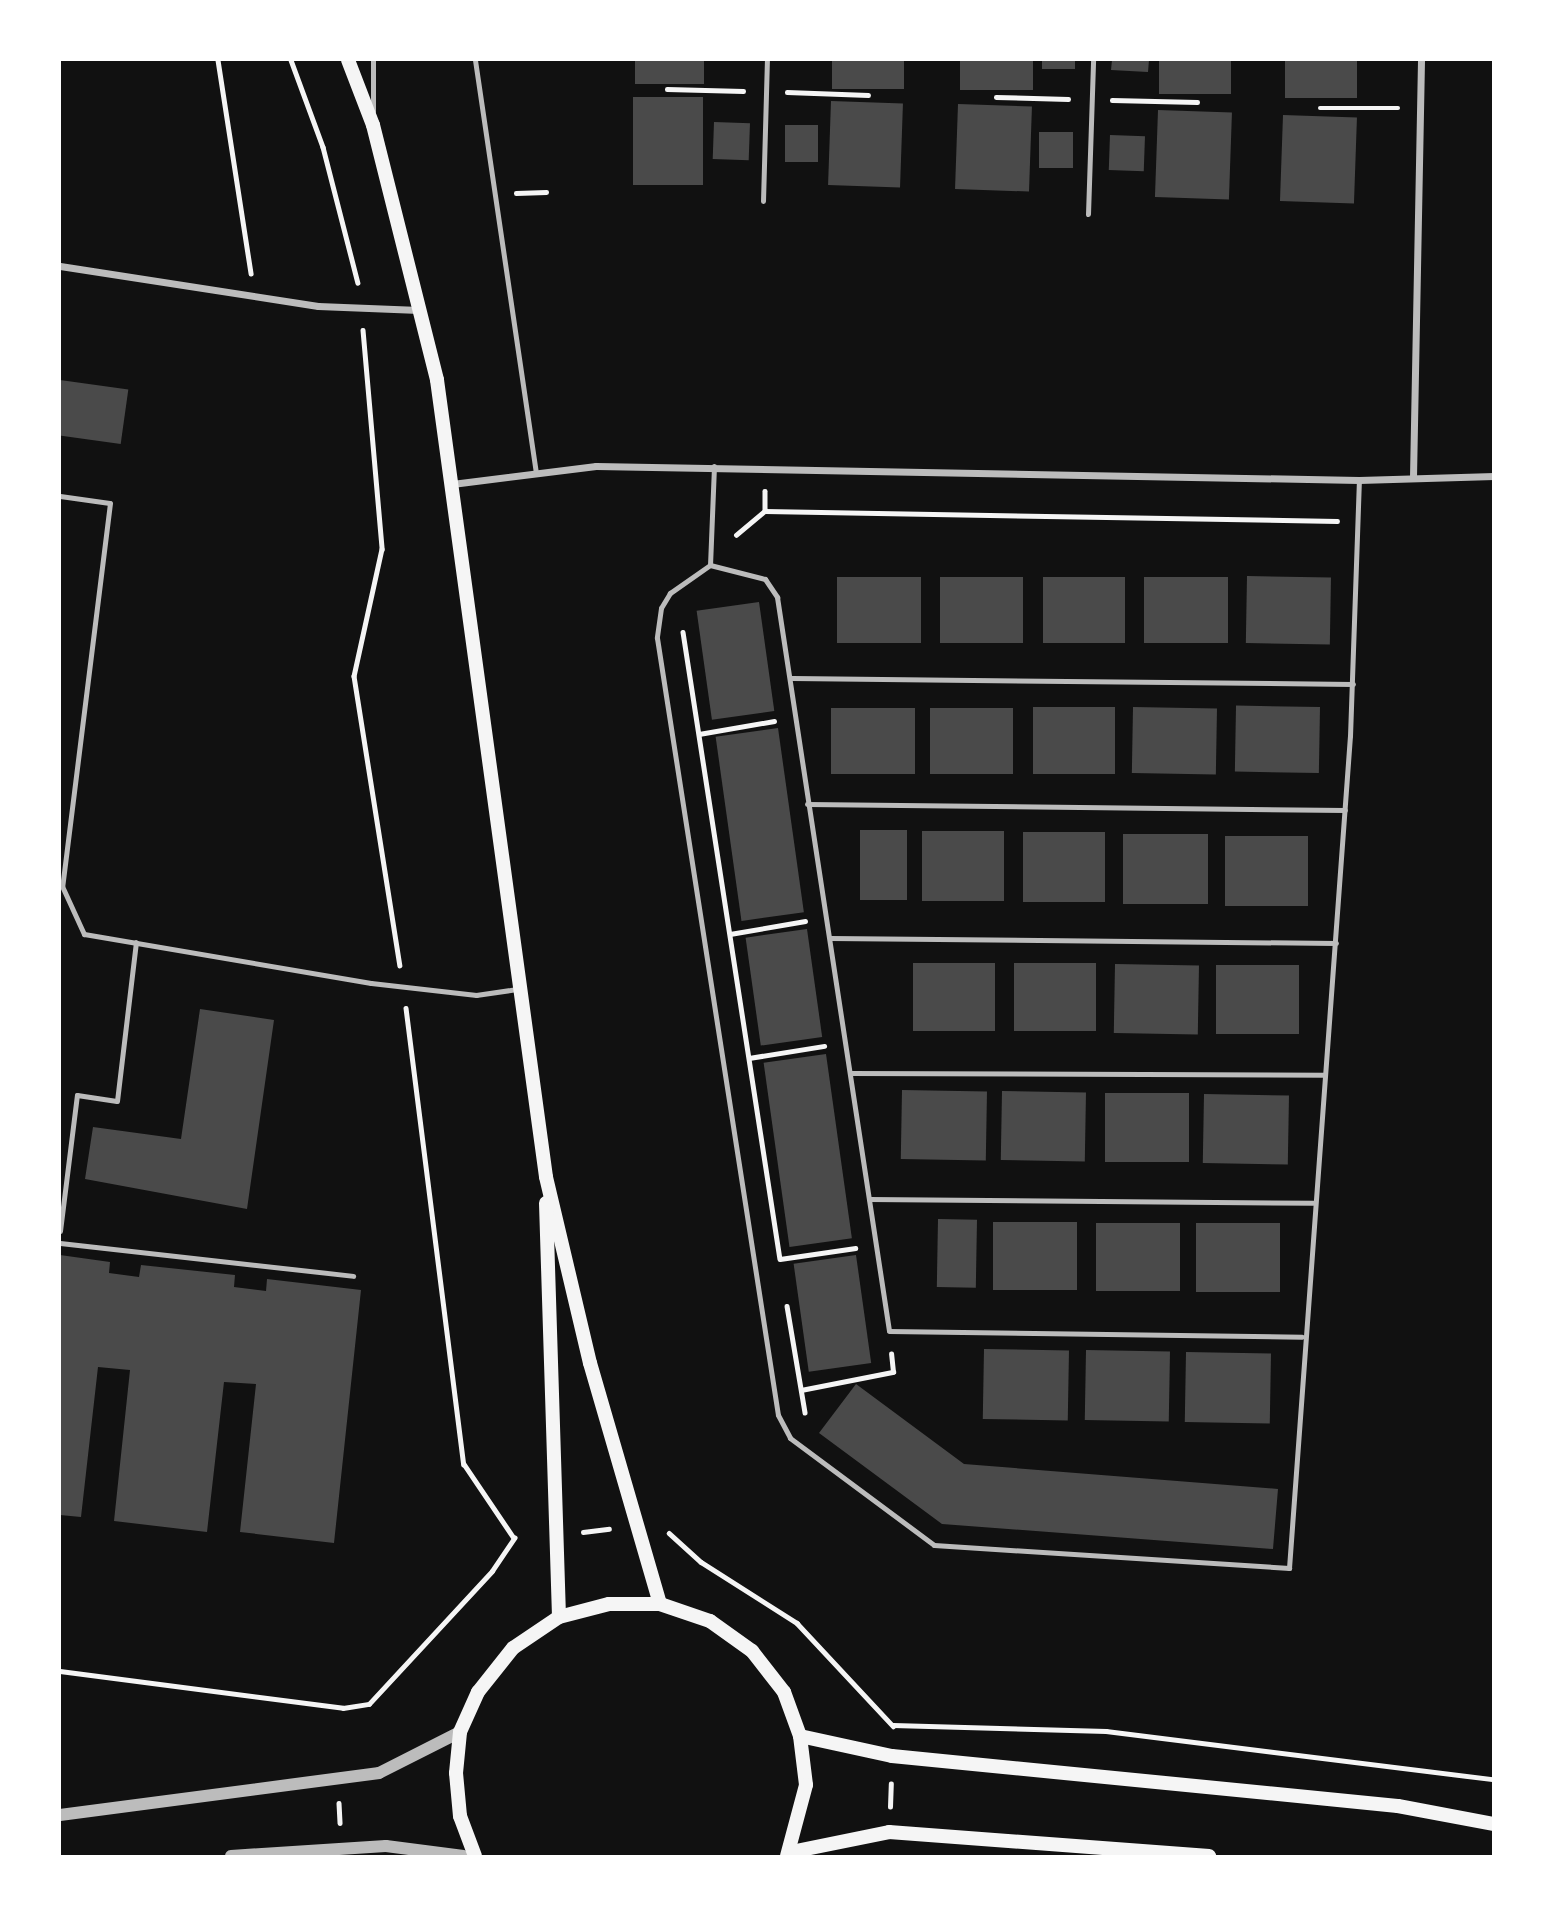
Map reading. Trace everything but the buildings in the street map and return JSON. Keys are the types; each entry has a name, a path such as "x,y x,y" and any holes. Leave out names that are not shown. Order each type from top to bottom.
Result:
{"main road":[{"path":"348,60 373,125 424,309 452,484 546,1177 590,1363 660,1604"},
{"path":"546,1177 559,1617"},
{"path":"475,1857 460,1816 460,1732 478,1692 513,1648 559,1617 609,1604 660,1604 710,1621 752,1651 784,1692 800,1736 806,1785 789,1854 889,1832 1209,1857"},
{"path":"800,1736 892,1756 1315,1796 1493,1824"}],"street":[{"path":"1413,477 1421,60"},
{"path":"60,266 256,298 362,312 424,309"},
{"path":"452,484 596,466 714,466 1359,480 1493,476"},
{"path":"60,1815 379,1773 460,1732"},
{"path":"231,1857 386,1846 463,1857"}],"lane":[{"path":"373,60 373,125"},
{"path":"475,60 536,474"},
{"path":"763,201 767,60"},
{"path":"1088,214 1093,60"},
{"path":"710,565 714,466"},
{"path":"1302,1337 889,1331 827,918 807,804 792,678 777,597 765,579 710,565 670,593 661,608 657,638 774,1388 790,1438 934,1545 1289,1568 1302,1337 1345,810 1353,684 1359,480"},
{"path":"60,496 110,503 62,886 85,934 403,987 476,995 521,989"},
{"path":"792,678 1353,684"},
{"path":"807,804 1345,810"},
{"path":"830,938 1336,943"},
{"path":"60,1231 77,1095 117,1101 136,942"},
{"path":"850,1073 1325,1075"},
{"path":"869,1199 1313,1203"},
{"path":"60,1243 353,1276"}],"path":[{"path":"218,60 256,298"},
{"path":"290,60 323,147 362,312 382,549 354,676 401,973"},
{"path":"1320,108 1420,108"},
{"path":"699,734 796,717"},
{"path":"730,934 827,918"},
{"path":"405,1004 464,1464 514,1538"},
{"path":"749,1058 846,1042"},
{"path":"780,1259 876,1244"},
{"path":"801,1390 893,1372 889,1331"},
{"path":"665,1521 669,1533 701,1562 797,1623 893,1729 1106,1731 1493,1779"},
{"path":"575,1533 620,1528"},
{"path":"514,1538 526,1537"},
{"path":"60,1671 343,1708 369,1704 492,1571 514,1538"},
{"path":"890,1808 891,1781"},
{"path":"339,1802 340,1824"}]}
